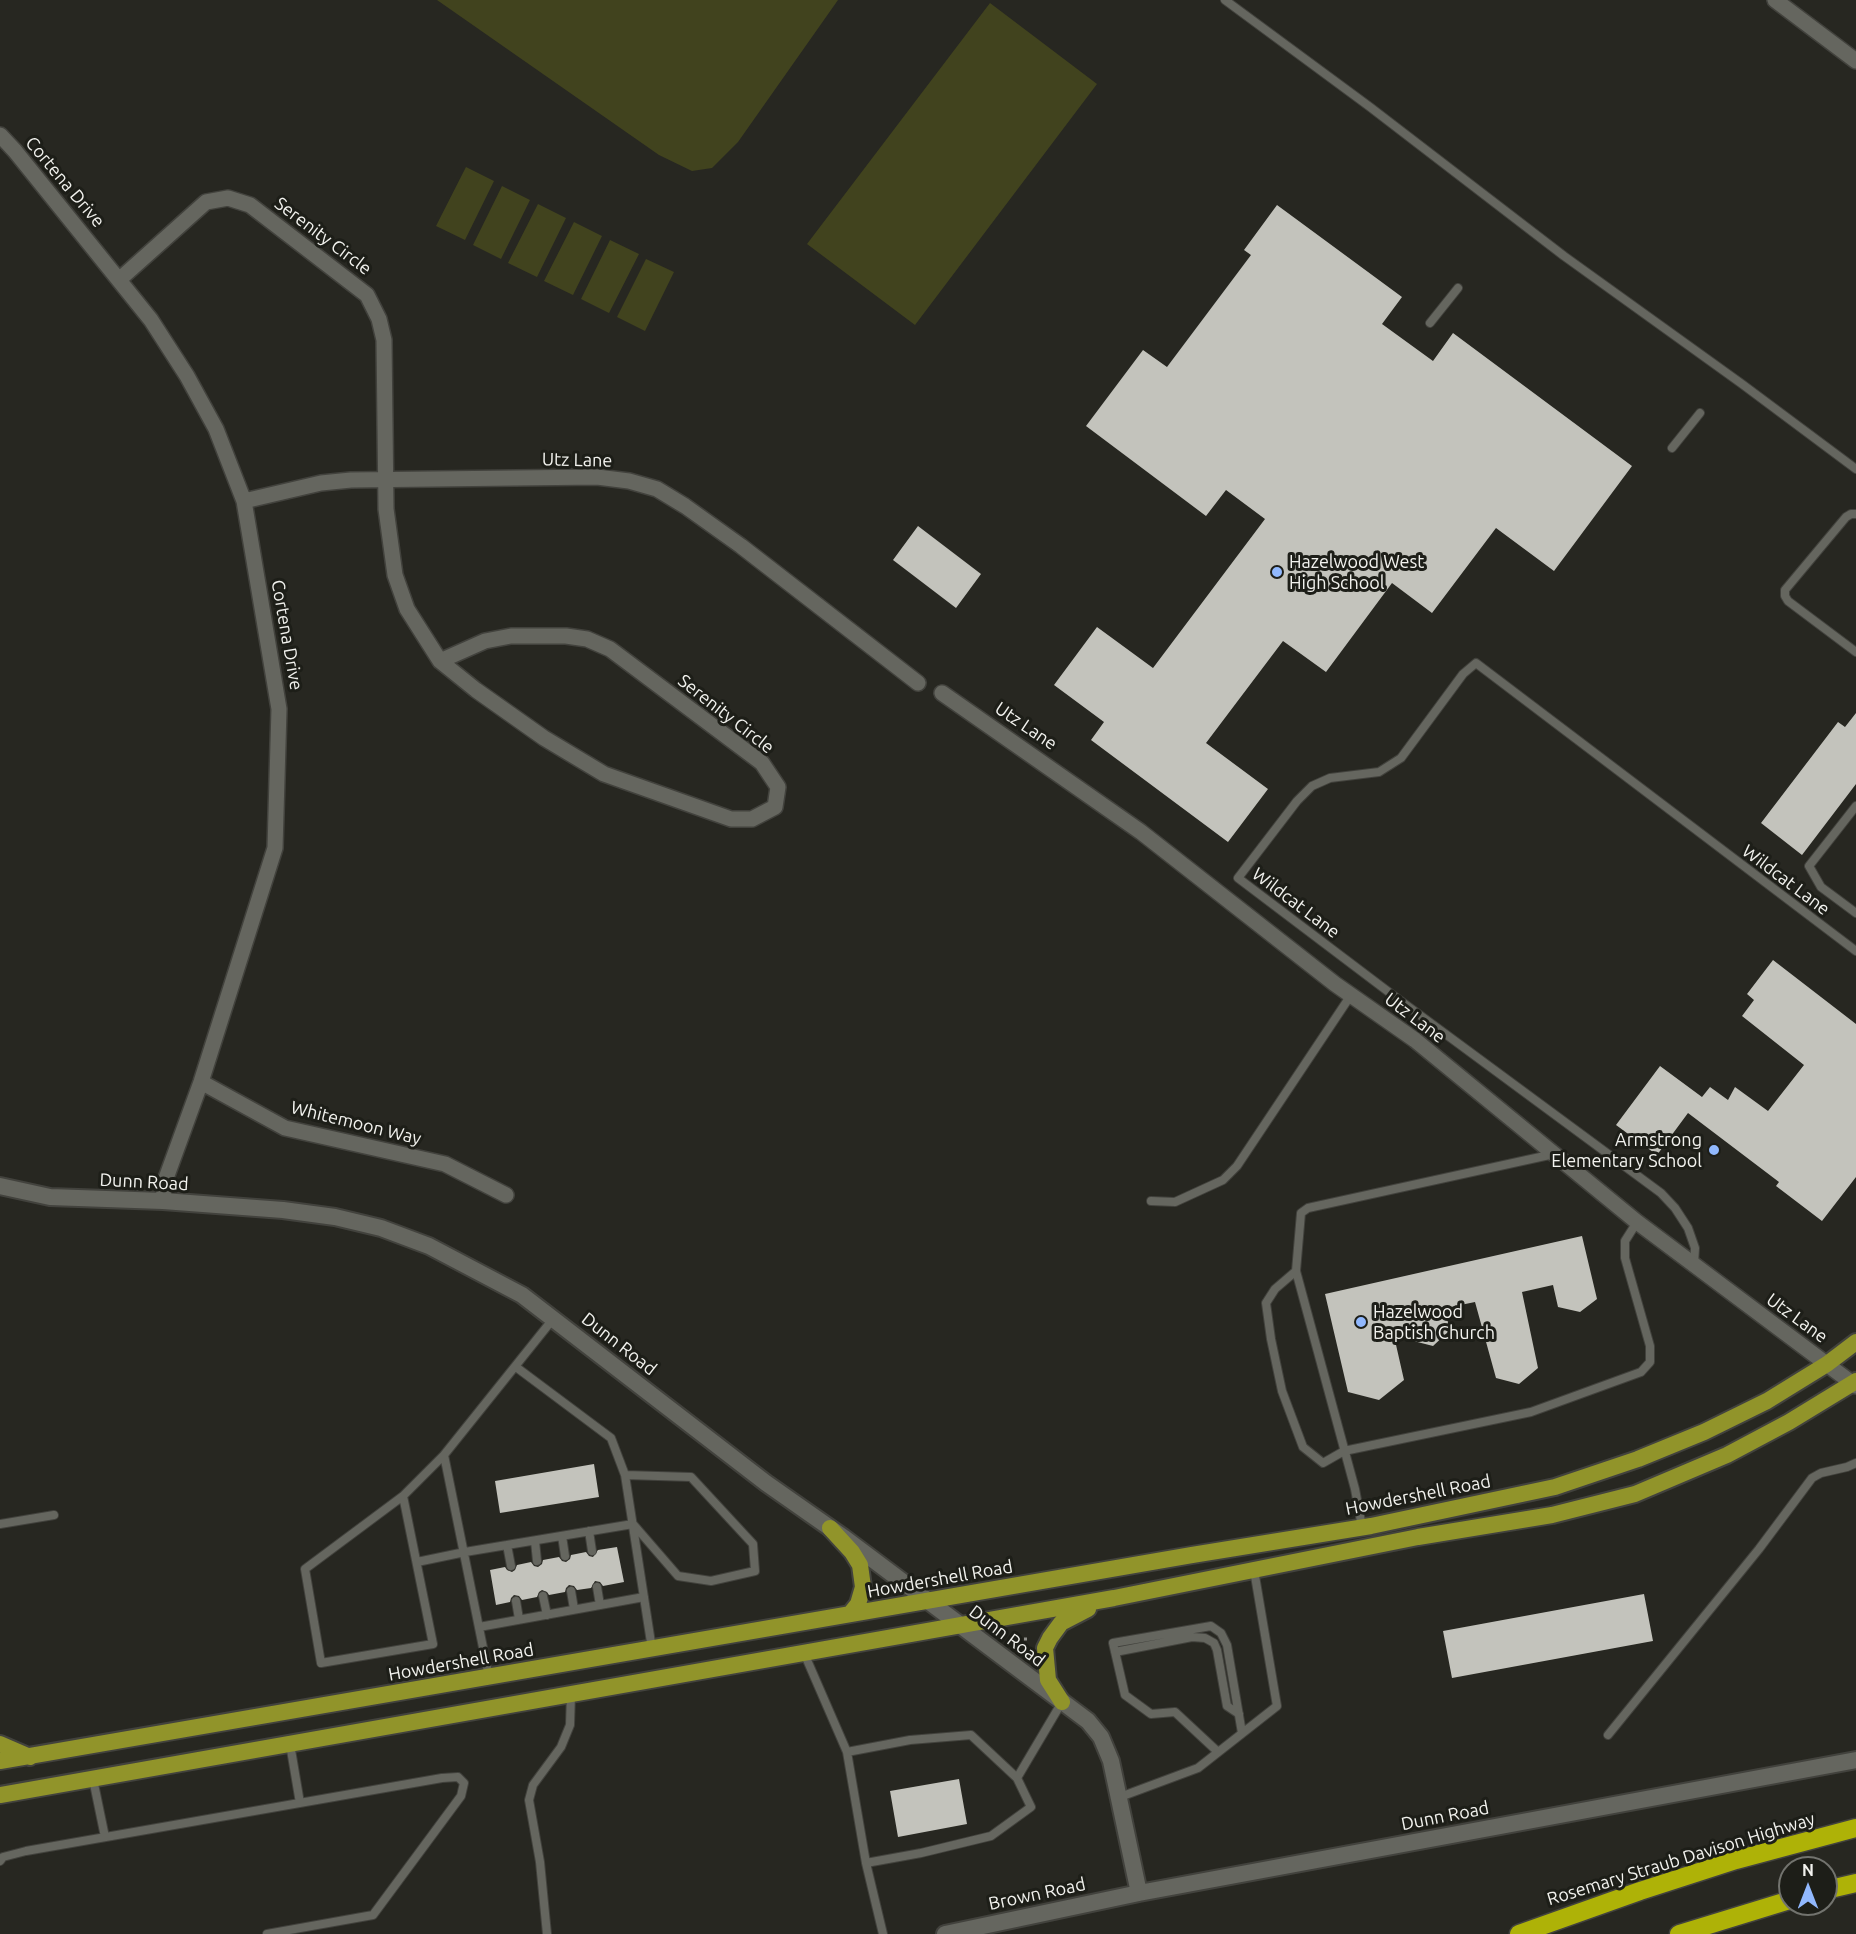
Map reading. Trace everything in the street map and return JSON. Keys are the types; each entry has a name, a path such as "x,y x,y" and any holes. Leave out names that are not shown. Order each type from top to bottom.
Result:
{"highway":[{"name":"Rosemary Straub Davison Highway","path":"1519,1934 1736,1860 1856,1828"},
{"path":"1838,1887 1856,1882"},
{"path":"1679,1934 1778,1904"}],"main road":[{"name":"Howdershell Road","path":"0,1761 1362,1527 1555,1487 1638,1459 1704,1432 1767,1401 1827,1364 1856,1342"},
{"path":"0,1795 961,1626 1418,1538 1552,1515 1635,1494 1727,1455 1855,1384"},
{"path":"830,1528 852,1552 860,1565 862,1587 858,1604 850,1614"},
{"path":"1062,1702 1048,1680 1045,1648 1050,1638 1061,1623 1077,1613 1114,1598"},
{"path":"0,1744 30,1757"},
{"path":"0,1807 24,1791"}],"street":[{"path":"1775,0 1856,61"},
{"name":"Cortena Drive","path":"0,135 152,321 187,376 216,429 244,501 279,709 274,848 201,1082 165,1181 163,1201"},
{"name":"Serenity Circle","path":"120,279 206,201 228,198 250,205 368,295 379,319 384,340 386,509 395,575 407,609 440,661 476,690 544,738 603,774 731,819 752,819 775,807 778,787 762,763 610,649 586,639 567,636 511,636 485,641 440,661"},
{"name":"Utz Lane","path":"244,501 321,483 386,479 597,477 657,489 686,506 741,546 918,683"},
{"name":"Utz Lane","path":"942,693 1142,832 1351,995 1415,1040 1637,1222 1855,1384"},
{"name":"Whitemoon Way","path":"201,1082 285,1128 445,1164 506,1195"},
{"name":"Dunn Road","path":"0,1186 50,1197 163,1201 325,1215 381,1228 429,1246 522,1295 766,1483 830,1528 1088,1721 1101,1737 1112,1761 1138,1893 1856,1761"},
{"name":"Brown Road","path":"945,1934 1138,1893"}],"lane":[{"path":"1225,0 1370,107 1563,256 1856,469"},
{"path":"1430,323 1458,288"},
{"path":"1672,448 1700,413"},
{"path":"1856,514 1846,517 1785,590 1788,601 1856,652"},
{"name":"Wildcat Lane","path":"1694,1266 1695,1248 1688,1228 1675,1208 1661,1193 1238,878 1297,801 1312,786 1330,778 1379,772 1401,758 1463,674 1476,663 1856,951"},
{"path":"1856,806 1809,866 1821,887 1856,913"},
{"path":"1151,1201 1175,1202 1223,1180 1237,1166 1351,995"},
{"path":"1362,1527 1355,1489 1296,1271 1301,1213 1308,1208 1554,1154"},
{"path":"1296,1271 1275,1289 1266,1303 1282,1391 1303,1447 1323,1463 1344,1451 1531,1412 1641,1372 1650,1362 1650,1346 1625,1258 1625,1241 1637,1222"},
{"path":"403,1496 434,1644 321,1663 304,1569 403,1496 444,1455 554,1318"},
{"path":"516,1367 611,1438 625,1475 652,1649"},
{"path":"444,1455 489,1677"},
{"path":"1608,1735 1722,1596 1812,1478 1821,1473 1856,1463"},
{"path":"625,1475 691,1477 753,1544 755,1571 711,1581 678,1576 633,1524"},
{"path":"0,1524 54,1515"},
{"path":"417,1562 633,1524"},
{"path":"589,1531 592,1551"},
{"path":"562,1536 565,1556"},
{"path":"535,1540 537,1561"},
{"path":"507,1545 511,1566"},
{"path":"1120,1797 1198,1768 1277,1706 1254,1570"},
{"path":"597,1587 600,1605"},
{"path":"571,1591 574,1610"},
{"path":"543,1596 547,1615"},
{"path":"479,1627 644,1597"},
{"path":"516,1601 519,1619"},
{"path":"1218,1752 1175,1712 1151,1714 1125,1695 1113,1643 1211,1626 1221,1633 1227,1645 1242,1733"},
{"path":"1115,1652 1192,1637 1205,1638 1214,1643 1217,1650 1227,1706 1239,1714"},
{"path":"804,1653 847,1752 866,1863 883,1934"},
{"path":"547,1934 540,1862 528,1800 533,1785 561,1747 570,1725 571,1694"},
{"path":"1017,1778 1062,1702"},
{"path":"847,1752 910,1740 971,1735 1017,1778 1031,1807 991,1836 921,1853 866,1863"},
{"path":"290,1744 300,1803"},
{"path":"0,1861 3,1857 26,1851 442,1778 458,1777 464,1784 461,1796 373,1915 267,1934"},
{"path":"93,1779 105,1837"}],"path":[{"path":"1006,1638 1031,1639"}],"green space":[{"path":"437,0 838,0 738,142 712,168 692,171 659,155"},
{"path":"990,3 1097,84 915,325 807,244"},
{"path":"466,167 494,181 465,240 436,226"},
{"path":"502,186 530,200 501,259 473,245"},
{"path":"538,204 566,218 537,277 508,263"},
{"path":"574,222 602,236 573,295 544,281"},
{"path":"610,240 639,254 609,313 581,299"},
{"path":"646,259 674,272 645,331 617,317"}],"building":[{"path":"1277,205 1402,297 1382,324 1433,361 1453,333 1632,466 1554,571 1496,528 1432,613 1392,583 1326,672 1283,641 1206,743 1268,789 1228,842 1091,740 1104,722 1054,685 1097,627 1153,668 1265,519 1226,490 1206,516 1086,426 1143,350 1167,367 1251,255 1244,250"},
{"path":"918,526 981,574 956,608 893,560"},
{"path":"1856,713 1856,784 1802,855 1761,823 1838,722 1845,727"},
{"path":"1773,960 1856,1024 1856,1177 1822,1221 1776,1186 1779,1182 1688,1113 1657,1155 1616,1125 1660,1066 1702,1097 1710,1087 1728,1100 1735,1087 1768,1111 1804,1065 1742,1016 1754,1000 1747,994"},
{"name":"Hazelwood Baptish Church","path":"1582,1236 1597,1299 1580,1312 1558,1307 1553,1285 1522,1292 1538,1368 1519,1384 1496,1378 1475,1302 1446,1308 1449,1331 1433,1346 1394,1336 1404,1380 1379,1400 1348,1392 1325,1294"},
{"path":"594,1464 599,1497 500,1513 495,1481"},
{"path":"617,1547 624,1582 603,1586 600,1582 595,1581 591,1588 577,1590 574,1586 569,1585 565,1592 549,1595 542,1590 537,1597 522,1600 519,1596 514,1595 510,1602 496,1605 490,1570 505,1567 512,1572 517,1565 531,1562 538,1567 543,1560 559,1557 566,1562 571,1555 586,1552 593,1557 598,1550"},
{"path":"1644,1594 1653,1641 1452,1678 1443,1631"},
{"path":"959,1779 967,1824 898,1837 890,1791"}],"place":[{"name":"Hazelwood West High School","path":"1277,572"},
{"name":"Armstrong Elementary School","path":"1714,1150"},
{"name":"Hazelwood Baptish Church","path":"1361,1322"}]}
